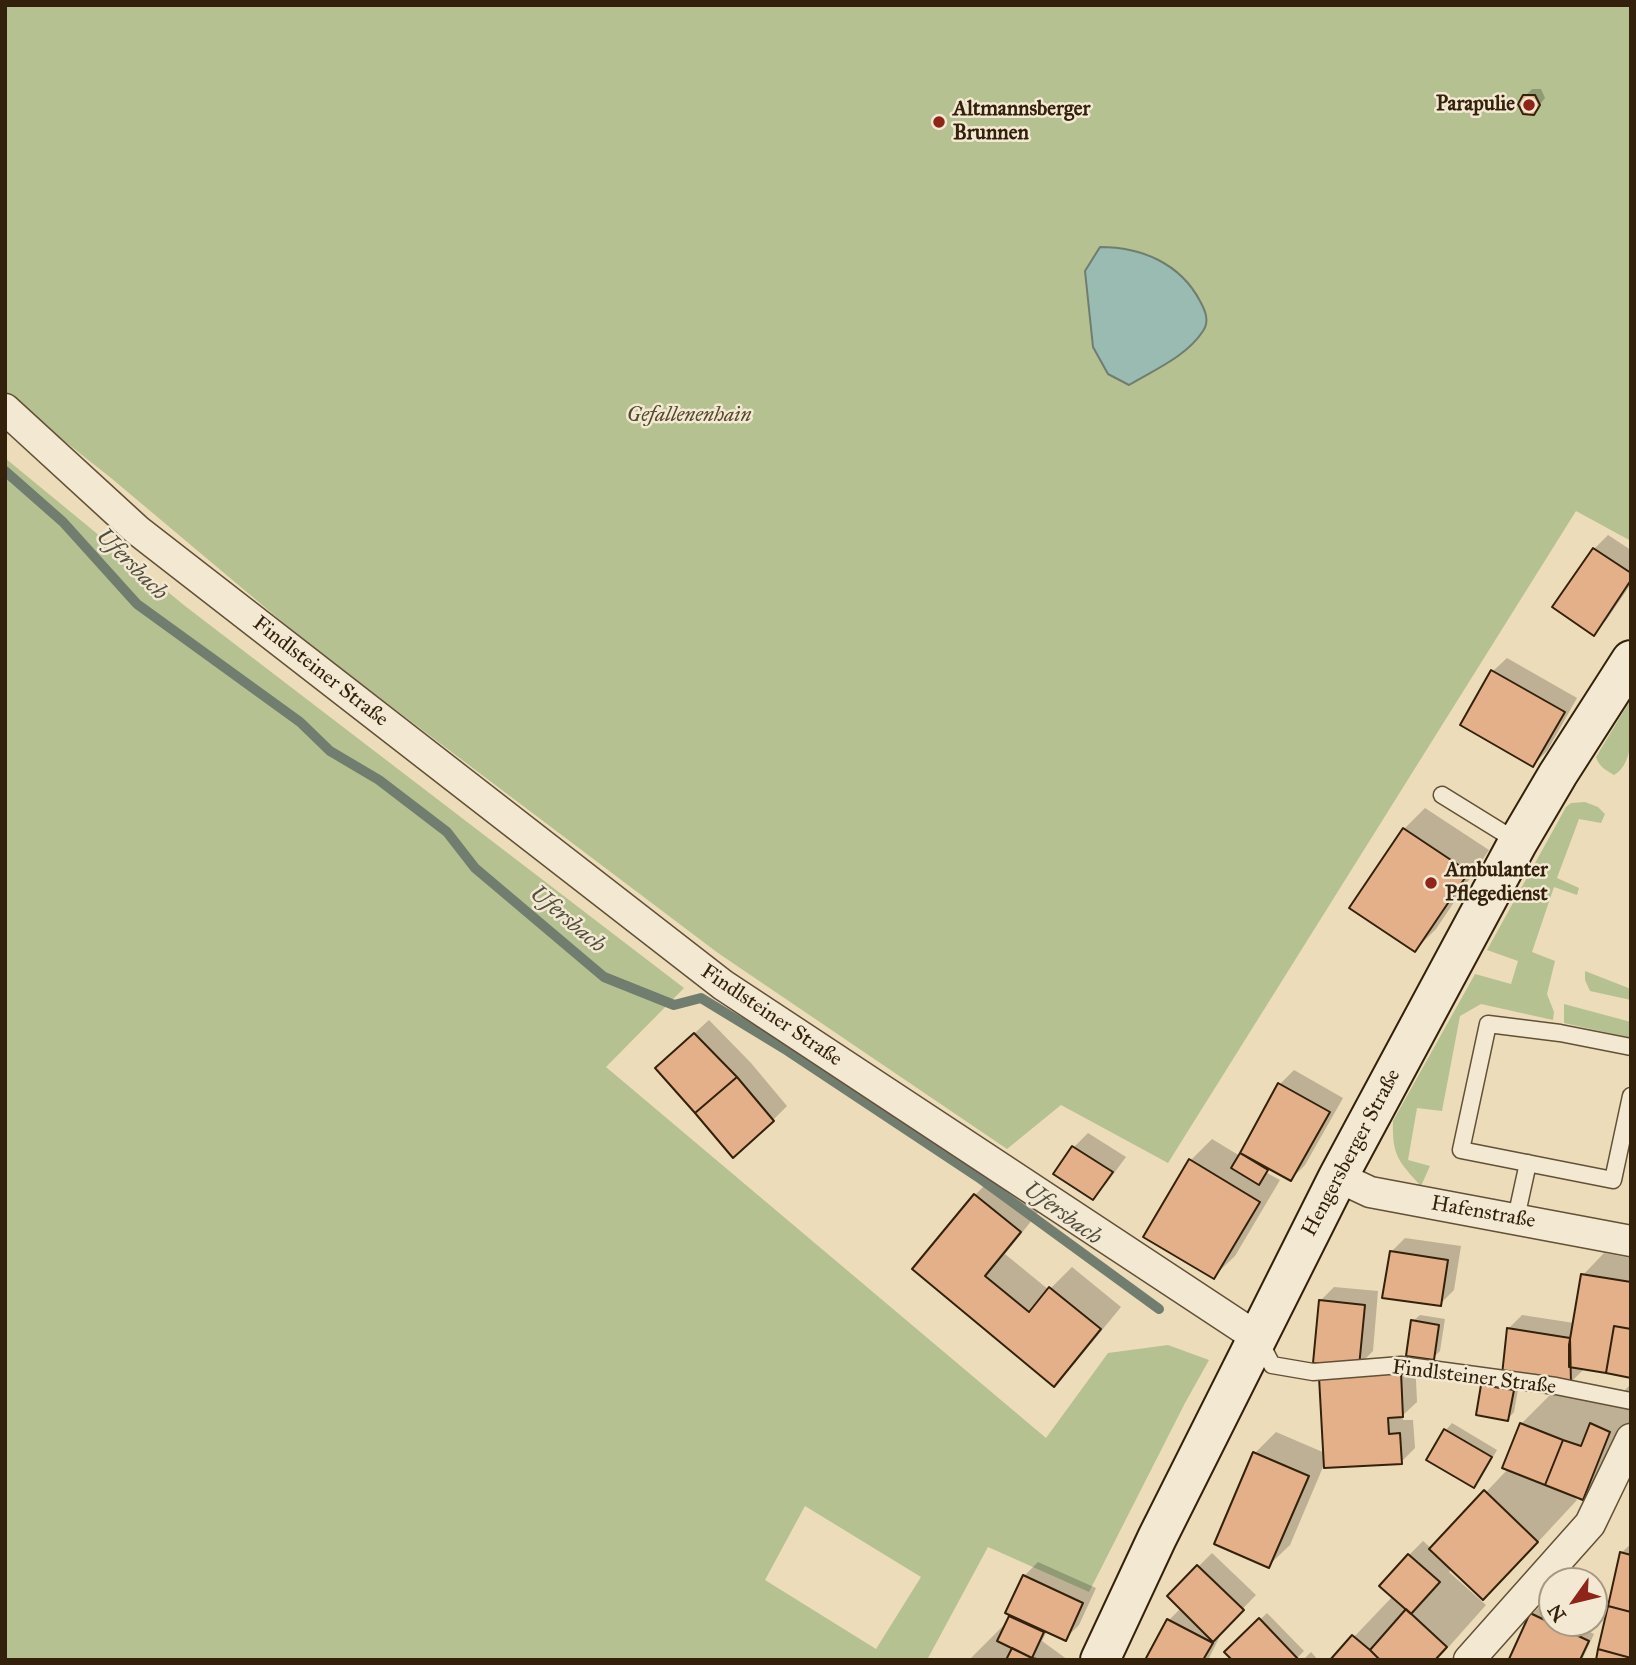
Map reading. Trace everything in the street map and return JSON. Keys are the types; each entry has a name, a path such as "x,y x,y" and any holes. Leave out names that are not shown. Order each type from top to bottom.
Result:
{"main road":[{"name":"Hengersberger Straße","path":"1100,1660 1157,1538 1338,1177 1518,842 1631,660"}],"street":[{"name":"Findlsteiner Straße","path":"5,409 137,530 723,985 1258,1338"},
{"name":"Hafenstraße","path":"1338,1177 1370,1192 1631,1241"},
{"path":"1469,1660 1590,1524 1631,1440"}],"lane":[{"path":"1442,795 1518,842"},
{"path":"1631,1046 1488,1024 1461,1150 1612,1180 1631,1096"},
{"path":"1520,1219 1532,1164"},
{"name":"Findlsteiner Straße","path":"1258,1338 1272,1365 1300,1370 1313,1372 1401,1365 1556,1386 1631,1401"}],"green space":[{"name":"Gefallenenhain","path":"5,5 1631,5 1631,541 1576,511 1168,1163 1061,1105 1007,1149 718,953 311,646 111,478 5,394","holes":["1147,254 1183,278 1206,314"]},
{"path":"5,458 185,606 684,988 606,1067 1046,1438 1108,1353 1168,1345 1209,1360 1089,1592 988,1547 927,1660 5,1660","holes":["805,1506 921,1577 876,1649 765,1580"]},
{"path":"1631,699 1629,752 1621,769 1614,775 1601,766 1596,757"},
{"path":"1585,802 1598,807 1605,814 1601,823 1579,819 1557,878 1579,888 1577,895 1554,887 1532,952 1555,961 1547,994 1554,1012 1553,1020 1481,1004 1460,1016 1442,1111 1417,1108 1408,1160 1430,1166 1421,1186 1398,1157 1393,1121 1475,974 1511,984 1518,961 1487,950 1566,807 1571,803"},
{"path":"1585,971 1631,989 1631,1000 1590,991 1585,980"},
{"path":"1564,1004 1631,1022 1631,1038 1564,1023"}],"water":[{"path":"1100,247 1144,254 1170,267 1192,288 1206,316 1203,331 1188,348 1129,385 1108,374 1093,347 1085,271"}],"building":[{"name":"Parapulie","path":"1523,95 1535,95 1540,105 1534,115 1523,114 1518,104"},
{"path":"1593,548 1631,573 1631,580 1594,636 1552,607"},
{"path":"1491,670 1565,712 1533,767 1460,725"},
{"path":"1403,828 1469,872 1415,952 1349,908"},
{"path":"694,1033 737,1077 695,1113 655,1068"},
{"path":"737,1077 774,1121 733,1158 695,1113"},
{"path":"1278,1083 1330,1112 1291,1181 1240,1153"},
{"path":"1072,1146 1113,1172 1093,1200 1053,1174"},
{"path":"1240,1153 1268,1170 1259,1185 1231,1168"},
{"path":"1189,1159 1260,1202 1214,1279 1143,1237"},
{"path":"974,1194 1021,1232 985,1276 1029,1312 1049,1287 1101,1329 1054,1387 912,1269"},
{"path":"1390,1251 1448,1260 1441,1306 1382,1298"},
{"path":"1581,1274 1631,1282 1631,1329 1614,1326 1606,1373 1569,1367 1569,1345"},
{"path":"1319,1300 1365,1305 1359,1367 1313,1363"},
{"path":"1411,1320 1439,1325 1434,1360 1406,1356"},
{"path":"1614,1326 1631,1329 1631,1378 1606,1373"},
{"path":"1507,1328 1570,1338 1571,1384 1502,1375"},
{"path":"1401,1372 1403,1417 1388,1418 1389,1434 1400,1433 1402,1464 1324,1468 1319,1377"},
{"path":"1481,1385 1514,1390 1508,1421 1476,1415"},
{"path":"1520,1423 1563,1440 1545,1485 1502,1468"},
{"path":"1590,1423 1610,1432 1583,1500 1545,1485 1563,1440 1581,1446"},
{"path":"1444,1429 1492,1457 1474,1488 1426,1460"},
{"path":"1253,1452 1309,1476 1269,1568 1214,1544"},
{"path":"1484,1490 1538,1542 1483,1600 1429,1549"},
{"path":"1620,1552 1631,1555 1631,1612 1608,1606"},
{"path":"1408,1554 1440,1582 1411,1614 1379,1586"},
{"path":"1197,1565 1244,1610 1213,1642 1167,1596"},
{"path":"1023,1575 1083,1603 1066,1641 1005,1613"},
{"path":"1608,1606 1631,1612 1631,1658 1598,1649 1601,1637 1608,1637"},
{"path":"1406,1609 1447,1647 1435,1660 1380,1660 1370,1650"},
{"path":"1530,1613 1538,1617 1538,1637 1581,1637 1589,1641 1580,1660 1509,1659"},
{"path":"1009,1616 1044,1632 1032,1658 997,1641"},
{"path":"1259,1618 1297,1660 1232,1660 1224,1652"},
{"path":"1167,1619 1213,1643 1203,1660 1145,1660"},
{"path":"1352,1635 1370,1650 1380,1660 1330,1660"},
{"path":"1012,1648 1032,1658 1037,1659 1006,1660"},
{"path":"1598,1649 1631,1658 1631,1660 1596,1660"}],"waterway":[{"name":"Ufersbach","path":"5,471 63,522 137,604 300,722 330,751 379,780 447,832 475,868 604,977 674,1005 701,998 788,1051 978,1177 1159,1309"}],"place":[{"name":"Parapulie","path":"1529,105"},
{"name":"Altmannsberger Brunnen","path":"939,122"},
{"name":"Ambulanter Pflegedienst","path":"1431,883"}]}
